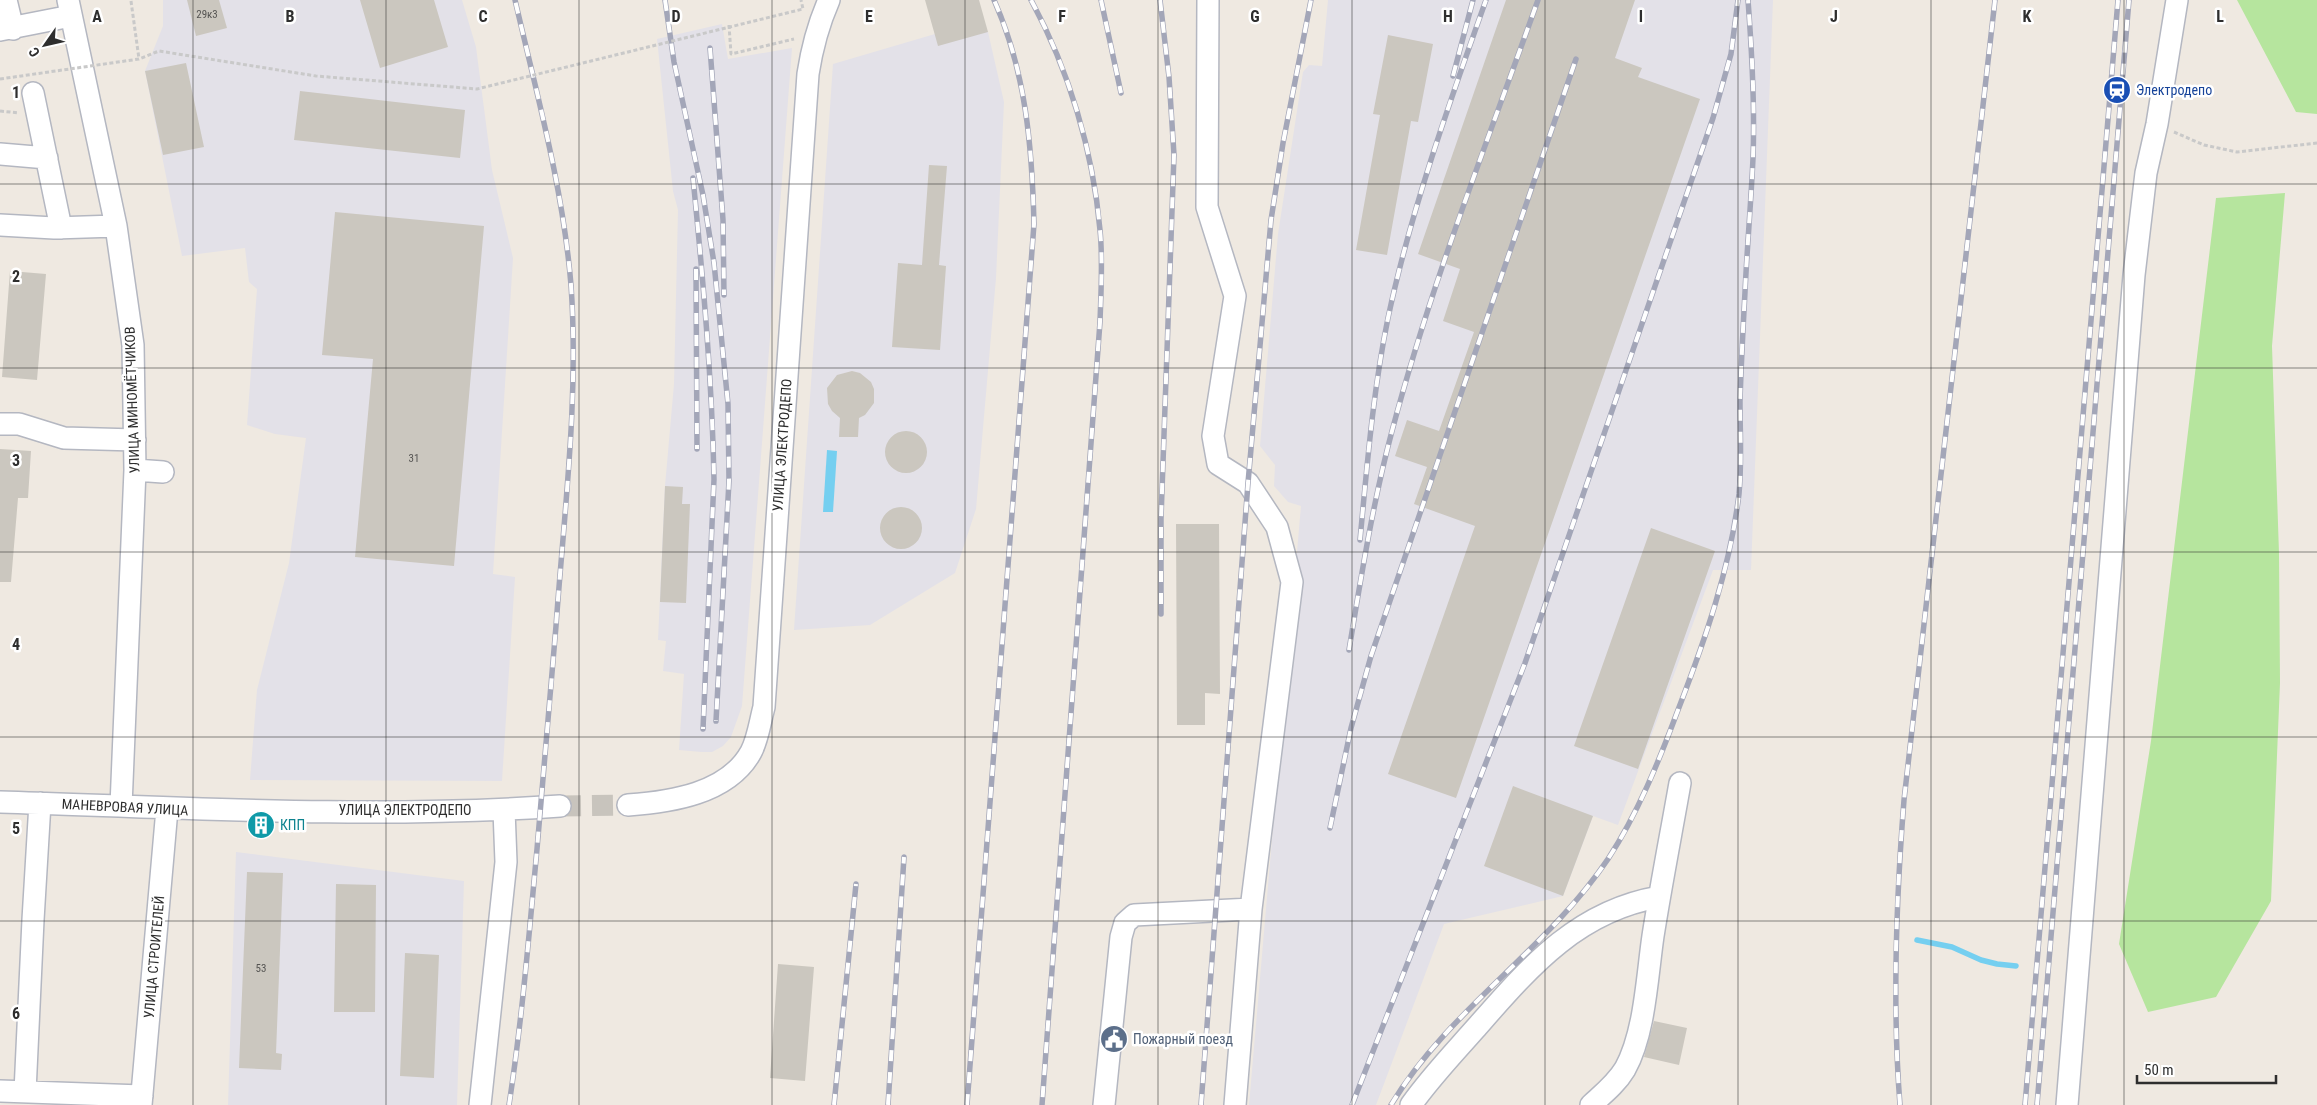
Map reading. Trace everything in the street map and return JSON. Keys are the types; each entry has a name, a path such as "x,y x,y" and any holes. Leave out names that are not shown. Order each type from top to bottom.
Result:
{"street":[{"path":"6,0 7,30 70,8"},
{"name":"УЛИЦА ЭЛЕКТРОДЕПО","path":"628,805 682,797 700,792 724,780 740,766 751,752 758,734 764,707 808,74 819,24 829,0"},
{"path":"1208,0 1208,207 1235,296 1213,436 1218,464 1248,483 1277,527 1292,582 1251,909 1235,1105"},
{"path":"2067,1105 2134,276 2146,173 2157,124 2177,0"},
{"name":"УЛИЦА МИНОМЁТЧИКОВ","path":"70,8 116,226 133,345 135,470 120,806"},
{"path":"33,93 60,228"},
{"path":"0,154 47,158"},
{"path":"0,225 60,228 116,226"},
{"path":"0,424 19,424 64,438 135,440"},
{"path":"135,470 163,472"},
{"path":"1591,1105 1615,1082 1631,1056 1642,1011 1659,897 1680,783"},
{"name":"МАНЕВРОВАЯ УЛИЦА","path":"0,802 251,811"},
{"path":"25,1092 32,920 40,803"},
{"name":"УЛИЦА ЭЛЕКТРОДЕПО","path":"251,811 504,810 560,806"},
{"name":"УЛИЦА СТРОИТЕЛЕЙ","path":"142,1101 167,809"},
{"path":"480,1105 506,862 504,810"},
{"path":"1411,1105 1438,1070 1508,992 1552,948 1584,924 1610,911 1637,901 1659,897"},
{"path":"1104,1105 1122,929 1125,923 1134,915 1251,909"},
{"path":"0,1091 142,1101"}],"path":[{"path":"0,79 139,59 159,51 316,76 477,89 729,25 802,9 801,0"},
{"path":"131,1 139,59"},
{"path":"729,25 731,54 794,39"},
{"path":"0,111 27,114"},
{"path":"2157,124 2204,145 2238,152 2317,143"}],"shaded area":[{"path":"163,0 462,0 476,47 492,170 513,258 493,574 515,577 502,781 250,780 257,690 289,563 306,438 275,434 247,425 257,289 249,282 245,248 182,256 145,71 163,26"},
{"path":"1328,0 1773,0 1751,570 1713,570 1618,825 1593,816 1563,896 1444,924 1376,1105 1249,1105 1301,506 1288,502 1274,486 1275,465 1260,446 1278,234 1303,72 1309,65 1322,66"},
{"path":"722,24 728,59 792,48 742,706 731,737 723,746 712,752 702,752 679,750 684,674 663,671 666,641 658,640 665,486 674,384 678,210 673,191 657,39"},
{"path":"988,32 1004,102 996,278 976,509 955,573 870,625 794,630 833,64 935,34"},
{"path":"236,852 464,881 457,1105 228,1105"}],"green space":[{"path":"2237,0 2317,0 2317,114 2296,112"},
{"path":"2285,193 2272,346 2279,553 2280,683 2271,901 2216,997 2148,1012 2119,944 2151,741 2216,198"}],"water":[{"path":"827,450 837,451 833,512 823,512"}],"building":[{"path":"187,0 219,0 227,28 196,36"},
{"path":"360,0 434,0 448,47 380,68"},
{"path":"925,0 979,0 988,32 938,46"},
{"path":"1506,0 1635,0 1615,58 1642,68 1638,77 1700,99 1456,798 1388,774 1475,526 1414,504 1427,467 1395,456 1407,420 1439,431 1474,332 1443,321 1460,269 1418,254"},
{"path":"1388,35 1433,44 1418,122 1411,121 1387,255 1356,250 1380,115 1373,114"},
{"path":"186,63 204,147 163,155 145,71"},
{"path":"300,91 465,110 460,158 294,140"},
{"path":"929,165 947,166 939,265 946,266 940,350 892,347 898,263 922,265"},
{"path":"335,212 484,226 454,566 355,557 373,359 322,355"},
{"path":"10,271 46,274 37,380 2,377"},
{"path":"852,371 860,373 871,382 874,389 874,403 865,415 859,418 858,437 839,437 840,418 832,411 828,404 827,388 837,375"},
{"path":"906,431 921,437 927,452 921,467 906,473 891,467 885,452 891,437"},
{"path":"0,449 31,451 28,498 18,498 11,582 0,582"},
{"path":"665,486 683,487 682,504 690,504 686,603 660,602"},
{"path":"901,507 916,513 922,528 916,543 901,549 886,543 880,528 886,513"},
{"path":"1176,524 1219,524 1220,694 1205,693 1205,725 1177,725"},
{"path":"1651,528 1715,551 1638,769 1574,746"},
{"path":"1513,786 1593,816 1563,896 1484,866"},
{"path":"247,872 283,873 276,1053 282,1054 281,1070 239,1068"},
{"path":"336,884 376,885 375,1012 334,1012"},
{"path":"405,953 439,955 434,1078 400,1076"},
{"path":"778,964 814,967 805,1081 770,1078"},
{"path":"1654,1021 1687,1028 1679,1065 1644,1057"}],"waterway":[{"path":"1917,940 1952,947 1981,960 2016,966"}],"tunnel":[{"path":"560,806 628,805"}],"railway":[{"path":"509,1105 537,849 570,456 573,370 571,285 562,213 556,177 515,0"},
{"path":"665,0 674,62 703,195 714,263 728,404 729,481 716,721"},
{"path":"967,1105 1034,224 1029,138 1025,110 1013,54 994,0"},
{"path":"1031,0 1057,54 1068,83 1085,141 1097,200 1102,264 1100,322 1042,1105"},
{"path":"1101,0 1121,93"},
{"path":"1160,0 1169,77 1174,155 1161,519 1161,614"},
{"path":"1201,1105 1248,483 1271,220 1283,143 1311,0"},
{"path":"1453,76 1473,0"},
{"path":"1360,540 1378,373 1397,278 1419,197 1486,0"},
{"path":"1349,650 1379,485 1407,376 1460,214 1538,0"},
{"path":"1352,1105 1525,663 1713,118 1731,54 1738,0"},
{"path":"1391,1105 1414,1071 1441,1039 1556,923 1608,859 1629,823 1655,767 1707,631 1729,550 1740,482 1741,375 1754,138 1753,79 1748,0"},
{"path":"1900,1105 1896,1029 1896,952 1904,800 1995,0"},
{"path":"2025,1105 2118,0"},
{"path":"2037,1105 2129,0"},
{"path":"710,48 723,220 724,295"},
{"path":"1330,828 1351,728 1371,656 1576,59"},
{"path":"693,178 706,328 714,479 703,729"},
{"path":"696,269 697,449"},
{"path":"888,1105 904,857"},
{"path":"834,1105 856,884"}],"place":[{"name":"Электродепо","path":"2117,90"},
{"name":"КПП","path":"261,825"},
{"name":"Пожарный поезд","path":"1114,1039"}]}
